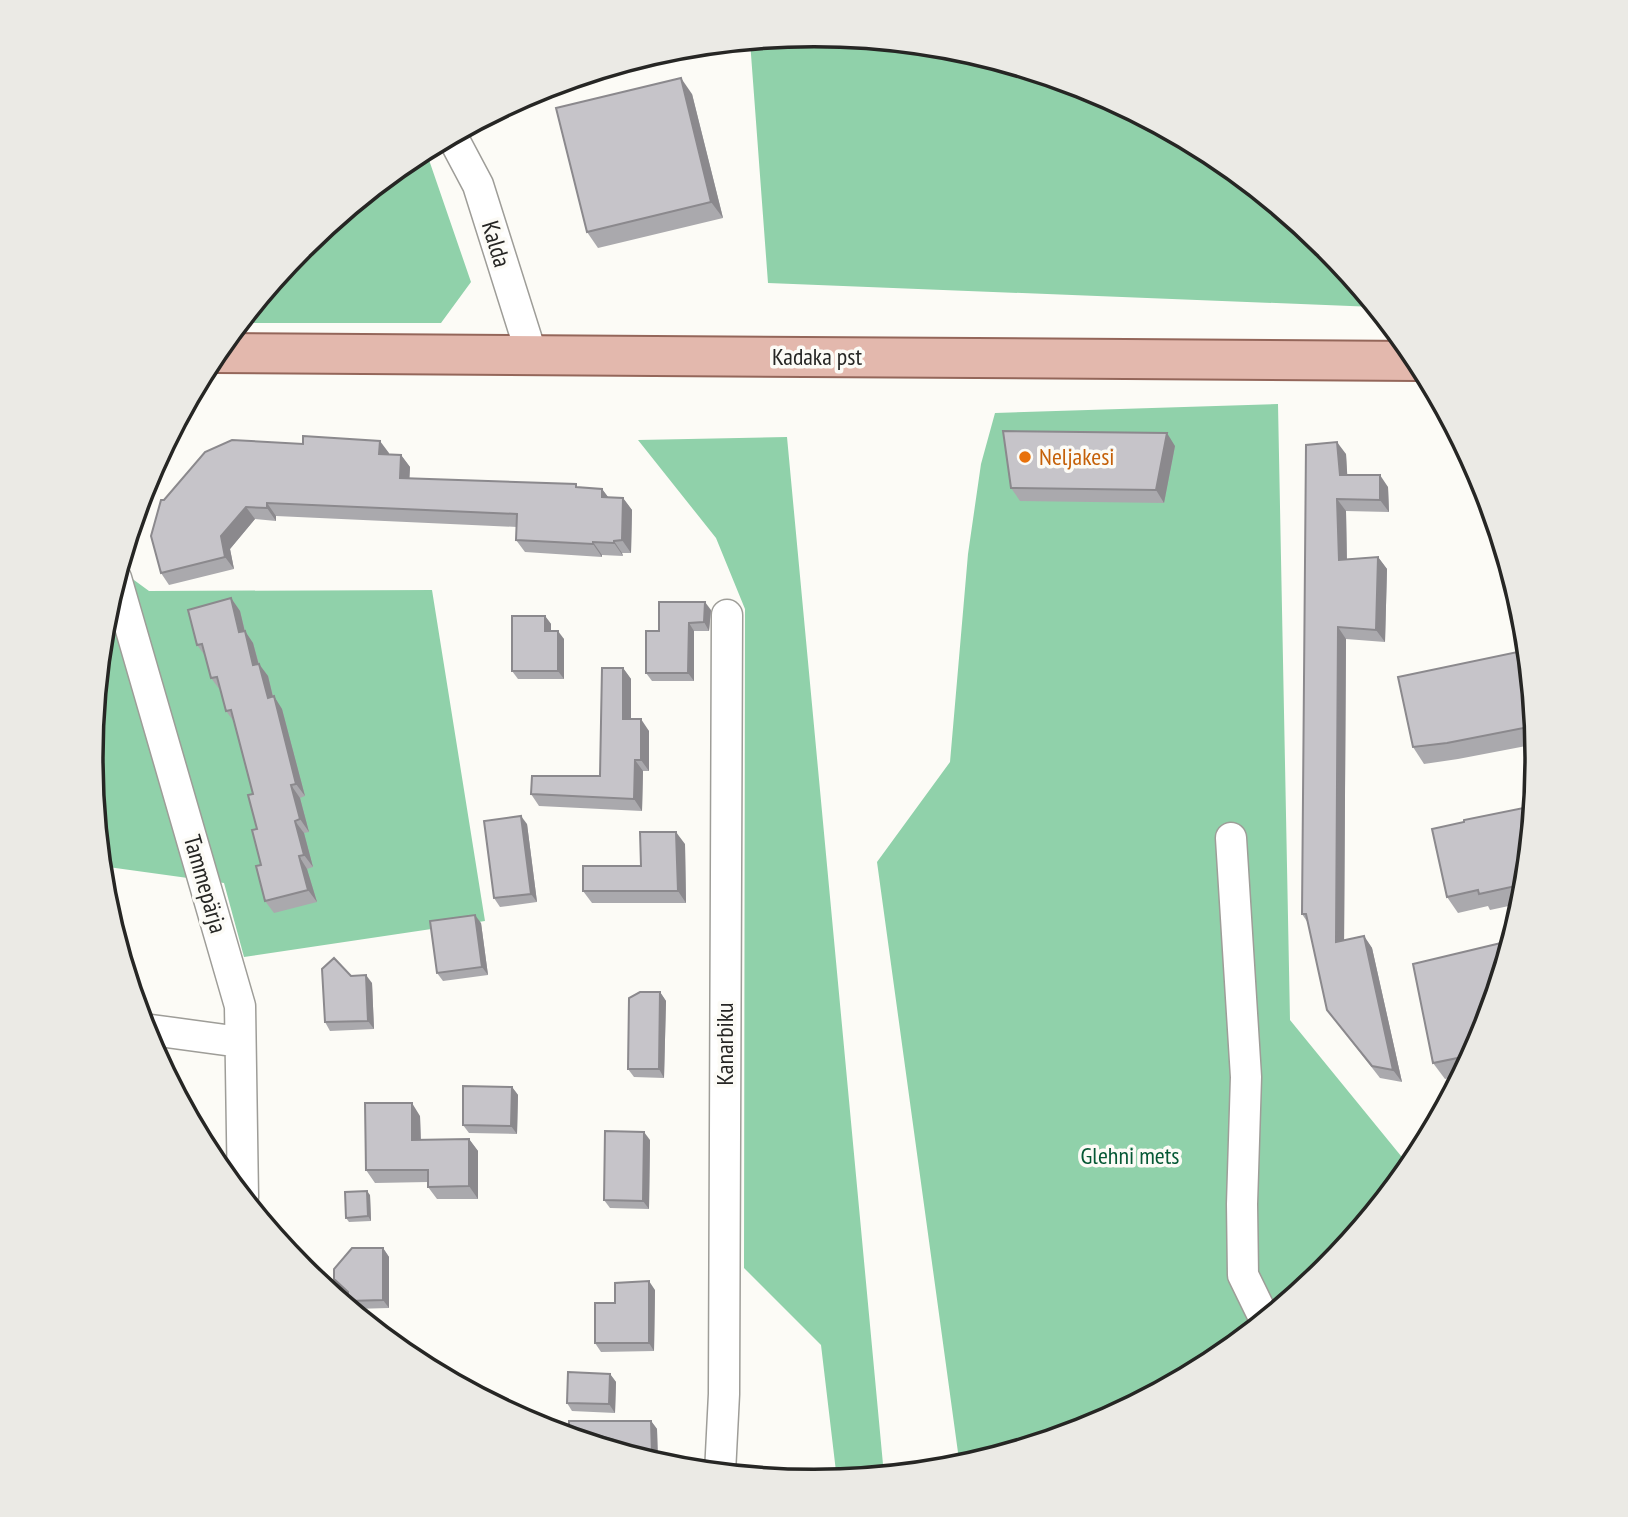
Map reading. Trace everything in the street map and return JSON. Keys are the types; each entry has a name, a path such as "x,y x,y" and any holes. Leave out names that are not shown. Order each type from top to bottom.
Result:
{"main road":[{"name":"Kadaka pst","path":"230,353 1403,361"}],"street":[{"name":"Kalda","path":"457,144 478,185 532,356"},
{"name":"Tammepärja","path":"122,597 240,1006 243,1181"},
{"name":"Kanarbiku","path":"720,1464 724,1394 727,615"},
{"path":"1231,838 1246,1077 1243,1275 1261,1311"},
{"path":"157,1031 240,1042"}],"green space":[{"path":"814,47 907,53 998,71 1086,101 1129,121 1209,167 1247,194 1317,256 1362,306 768,283 751,50"},
{"path":"429,161 471,282 441,323 252,323 279,290 345,224 381,194"},
{"name":"Glehni mets","path":"1278,404 1290,1020 1402,1158 1349,1227 1317,1261 1247,1323 1209,1350 1129,1396 1086,1416 998,1446 958,1455 877,862 950,762 968,554 981,464 995,413"},
{"path":"787,437 883,1466 836,1469 821,1345 744,1268 745,609 716,538 638,440"},
{"path":"127,575 149,591 432,590 485,921 244,957 224,883 112,867 104,805 104,712 116,620"}],"building":[{"path":"681,78 711,202 587,232 556,108"},
{"path":"1003,431 1167,433 1156,490 1011,488"},
{"path":"303,436 380,441 379,454 401,455 400,478 576,484 576,487 602,489 602,497 623,498 622,540 593,544 516,540 517,514 267,503 267,508 246,507 221,536 225,557 161,573 151,536 161,500 164,500 205,452 232,440 303,444"},
{"path":"1337,442 1340,475 1380,475 1380,500 1337,499 1339,560 1378,557 1376,630 1338,627 1336,942 1364,936 1393,1070 1372,1066 1327,1010 1306,914 1302,914 1306,445"},
{"path":"231,598 239,632 245,631 253,665 259,664 268,698 274,696 296,784 291,785 300,819 295,821 304,855 299,856 308,890 265,901 256,866 261,865 252,830 257,829 248,795 253,794 231,710 226,711 217,677 211,678 202,644 197,645 188,610"},
{"path":"659,602 705,602 704,622 689,623 688,673 646,673 646,631 659,631"},
{"path":"512,616 545,616 545,631 558,631 558,671 512,671"},
{"path":"1517,652 1524,728 1413,747 1398,677"},
{"path":"602,668 623,668 623,719 641,719 641,760 635,760 634,799 531,794 532,776 600,776"},
{"path":"1524,808 1514,886 1447,897 1432,829"},
{"path":"521,816 531,894 494,898 484,821"},
{"path":"640,832 676,832 678,891 583,891 583,866 641,866"},
{"path":"475,915 482,967 437,973 430,921"},
{"path":"1501,943 1488,987 1459,1058 1433,1063 1413,964"},
{"path":"334,958 351,976 366,975 368,1021 325,1022 322,969"},
{"path":"640,992 660,992 659,1069 628,1069 629,998"},
{"path":"463,1086 512,1087 511,1126 463,1125"},
{"path":"365,1103 412,1103 412,1140 469,1139 469,1186 428,1187 428,1170 366,1170"},
{"path":"605,1131 644,1132 643,1201 604,1200"},
{"path":"367,1191 368,1216 346,1218 345,1192"},
{"path":"352,1248 383,1248 383,1300 354,1301 334,1279 334,1269"},
{"path":"649,1281 649,1343 595,1343 595,1303 615,1303 615,1283"},
{"path":"568,1372 610,1374 609,1404 567,1403"},
{"path":"569,1421 651,1421 652,1451 630,1446 569,1426"}],"place":[{"name":"Neljakesi","path":"1025,457"}]}
